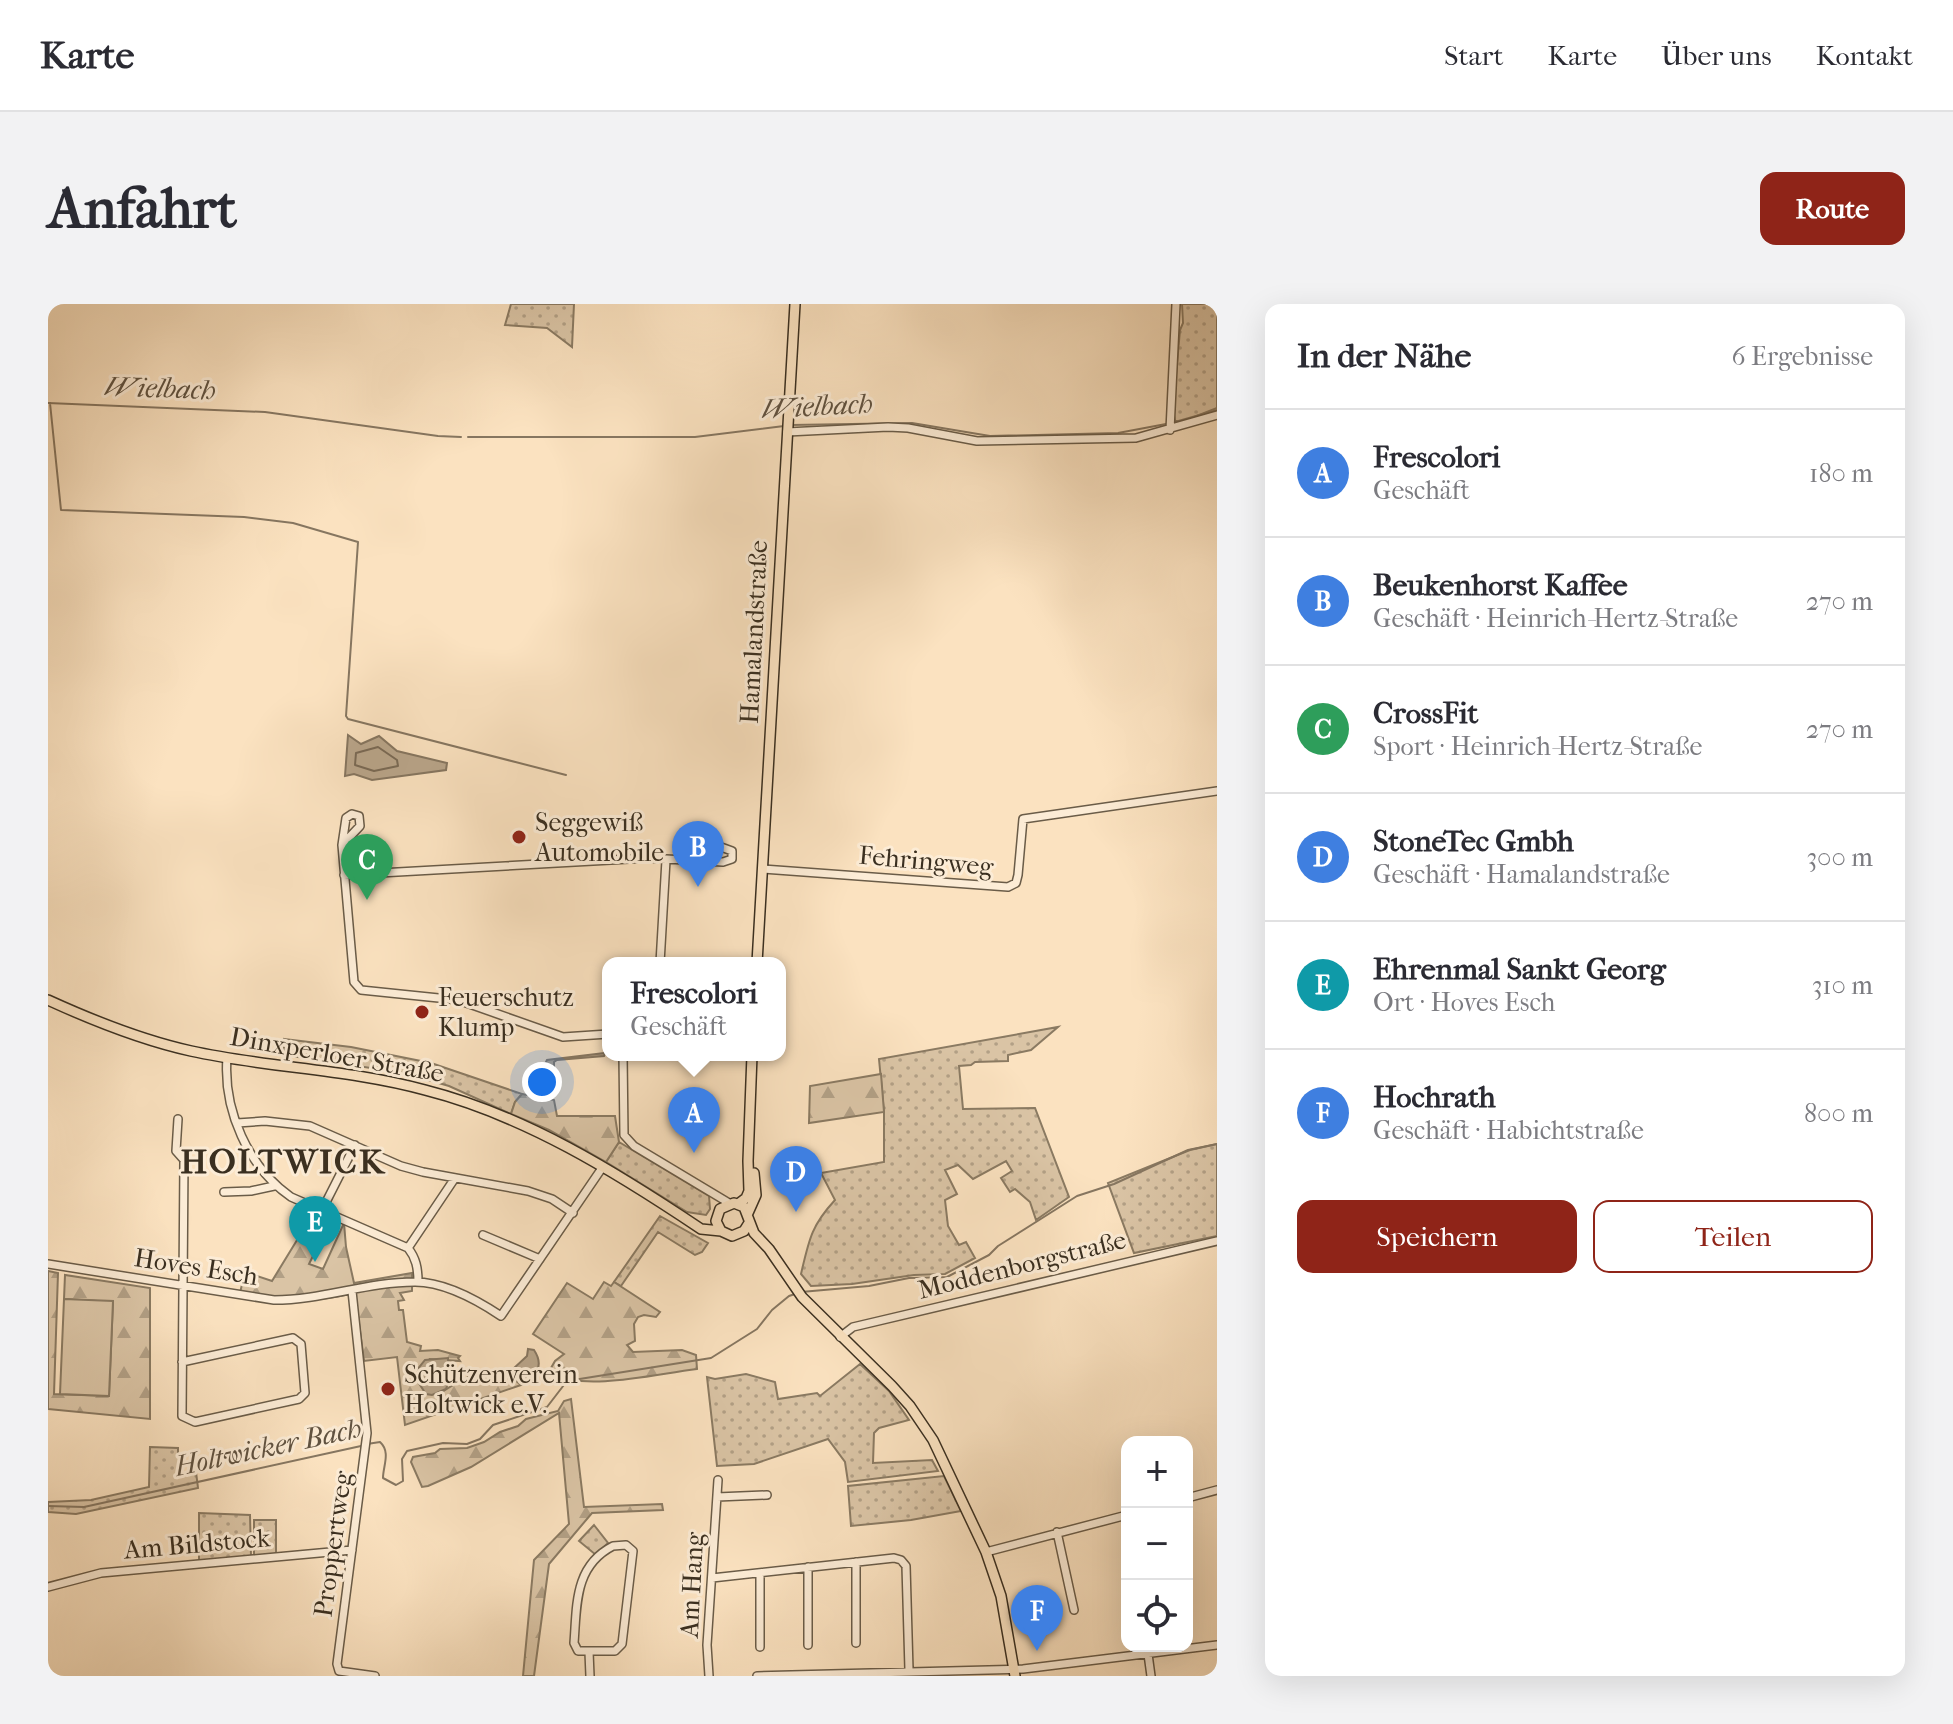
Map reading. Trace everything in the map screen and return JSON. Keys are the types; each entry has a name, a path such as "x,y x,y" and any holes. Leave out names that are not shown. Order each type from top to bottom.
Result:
{"main road":[{"name":"Hamalandstraße","path":"757,957 795,304"},
{"name":"Dinxperloer Straße","path":"48,1000 134,1036 227,1058 352,1075 444,1095 512,1121 602,1168 701,1229 728,1235 741,1234"},
{"path":"693,1223 709,1224 726,1208 746,1198 749,1191 752,1061"},
{"path":"749,1146 756,1195 741,1234 776,1260"},
{"path":"726,1208 748,1218 802,1297 882,1375 923,1425 949,1472 986,1552 1001,1596 1015,1672"},
{"path":"721,1231 726,1208"}],"street":[{"path":"1170,430 1176,304"},
{"path":"787,428 908,428 977,441 1136,438 1217,415"},
{"name":"Fehringweg","path":"763,869 1008,887 1016,883 1018,875 1023,819 1217,791"},
{"path":"342,845 356,986 365,991 458,1000 563,1037 602,1034"},
{"path":"660,957 666,860"},
{"path":"344,875 594,861 703,861"},
{"path":"227,1058 226,1075 245,1145 274,1186 321,1212 408,1248 414,1255 418,1282"},
{"path":"623,1061 624,1135 634,1146 711,1192 726,1208"},
{"path":"178,1119 176,1151 184,1160 182,1362 182,1416 195,1422 303,1396 306,1389 301,1344 293,1338 182,1362"},
{"path":"237,1123 291,1122 320,1130 401,1166 528,1191 552,1199 573,1213"},
{"path":"321,1212 355,1145"},
{"name":"Hoves Esch","path":"48,1264 274,1300 298,1300 418,1282 468,1297 501,1316 602,1168"},
{"path":"408,1248 455,1178"},
{"path":"224,1192 274,1186"},
{"path":"483,1235 540,1259"},
{"name":"Moddenborgstraße","path":"840,1337 853,1327 1217,1241"},
{"name":"Proppertweg","path":"352,1291 367,1433 337,1664 339,1671 347,1674 375,1676"},
{"name":"Am Hang","path":"709,1676 707,1645 718,1480"},
{"path":"1193,1496 1217,1490"},
{"name":"Am Hang","path":"717,1497 767,1495"},
{"path":"986,1552 1121,1516"},
{"path":"1057,1532 1074,1610"},
{"path":"630,1546 633,1554 621,1648 589,1652 578,1651 574,1643 579,1582 607,1549 630,1546"},
{"name":"Am Bildstock","path":"48,1587 101,1573 352,1550"},
{"path":"712,1578 894,1558 901,1560 906,1566 909,1670"},
{"path":"856,1562 856,1643"},
{"path":"808,1567 808,1645"},
{"path":"760,1573 760,1647"},
{"path":"757,1676 909,1670 1015,1672 1217,1645"},
{"path":"589,1652 590,1676"},
{"path":"1148,1654 1151,1676"}],"green space":[{"path":"511,304 574,304 572,347 547,328 505,325"},
{"path":"1182,304 1217,304 1217,408 1184,421 1175,421 1173,409 1183,323"},
{"path":"1058,1027 1031,1050 1008,1055 1008,1061 959,1066 963,1109 1035,1108 1069,1197 1036,1220 1030,1202 1015,1189 1010,1192 1001,1178 1012,1171 1006,1161 973,1179 958,1165 945,1170 957,1194 945,1200 948,1226 959,1245 966,1242 975,1258 945,1274 811,1286 801,1274 806,1252 816,1226 835,1200 821,1173 884,1162 884,1112 879,1059"},
{"path":"284,1039 351,1047 431,1063 522,1094 511,1114 449,1086 404,1073 284,1055"},
{"path":"881,1074 884,1112 809,1123 810,1086"},
{"path":"522,1094 554,1100 557,1116 615,1116 619,1142 606,1162 549,1130 511,1114"},
{"path":"619,1142 709,1196 710,1209 706,1215 687,1212 606,1162"},
{"path":"1217,1144 1217,1236 1134,1253 1108,1183 1190,1150"},
{"path":"298,1205 331,1220 309,1264 323,1269 344,1223 354,1283 412,1273 412,1291 400,1293 404,1300 398,1301 399,1310 403,1310 407,1342 421,1346 420,1351 438,1350 460,1356 460,1361 430,1359 439,1394 480,1373 501,1373 521,1385 405,1425 397,1357 364,1361 355,1293 297,1301 239,1297 245,1272 272,1281 305,1227 300,1223"},
{"path":"660,1216 708,1243 702,1252 695,1255 658,1232 621,1286 614,1282"},
{"path":"48,1271 58,1273 54,1394 109,1396 113,1302 64,1299 65,1275 150,1288 150,1419 48,1409"},
{"path":"604,1282 611,1286 614,1282 660,1312 656,1317 638,1317 634,1324 635,1341 627,1345 633,1352 682,1350 696,1355 697,1369 602,1381 547,1375 555,1361 564,1354 533,1334 567,1283 593,1299"},
{"path":"64,1299 113,1301 109,1396 60,1394"},
{"path":"860,1364 889,1391 909,1420 879,1428 874,1433 873,1463 932,1460 938,1471 848,1482 845,1462 828,1439 754,1464 717,1466 707,1377 715,1379 746,1374 775,1382 778,1399 817,1393 820,1396"},
{"path":"571,1399 584,1507 662,1504 663,1510 592,1513 549,1564 534,1676 523,1676 534,1560 569,1524 559,1413 471,1467 428,1486 422,1487 411,1462 413,1457 435,1453 440,1449 467,1448 484,1442 526,1419 558,1411 564,1401"},
{"path":"150,1447 178,1448 181,1474 196,1472 198,1488 76,1514 48,1512 48,1502 91,1500 149,1487"},
{"path":"944,1476 961,1511 851,1526 848,1486"},
{"path":"199,1513 250,1515 251,1556 199,1563"},
{"path":"254,1520 276,1520 276,1554 257,1558 254,1555"},
{"path":"594,1525 608,1543 596,1555 579,1541"}],"water":[{"path":"348,735 361,744 379,736 397,751 447,763 446,770 372,780 354,774 345,776"},
{"path":"602,1053 602,1056 557,1060 554,1062 554,1091 546,1096 535,1094 532,1090 547,1060"},
{"path":"528,1349 536,1353 538,1367 533,1376 520,1378 514,1368 527,1356"},
{"path":"448,1358 449,1380 446,1389 432,1395 426,1394 416,1379 417,1370 425,1360"}],"waterway":[{"name":"Wielbach","path":"48,403 265,412 461,437"},
{"path":"50,403 61,510 244,517 293,523 358,542 348,719 566,775"},
{"name":"Wielbach","path":"1175,422 1217,410"},
{"name":"Wielbach","path":"791,425 912,423 990,436 1118,433 1166,424"},
{"name":"Wielbach","path":"468,437 695,437 784,426"},
{"name":"Holtwicker Bach","path":"801,1292 869,1286 909,1278 947,1277 989,1255 998,1246 1077,1196 1114,1184 1188,1150 1217,1144"},
{"name":"Holtwicker Bach","path":"367,1444 380,1442 383,1446 386,1455 383,1478 396,1485 403,1481 402,1459 407,1451 443,1443 467,1444 480,1439 493,1425 547,1407 567,1381 711,1358 757,1329 772,1310 795,1294"},
{"name":"Holtwicker Bach","path":"48,1506 84,1507 361,1446"}],"place":[{"name":"Seggewiß Automobile","path":"519,837"},
{"name":"Beukenhorst Kaffee","path":"698,887"},
{"name":"CrossFit","path":"367,900"},
{"name":"Feuerschutz Klump","path":"422,1012"},
{"name":"Frescolori","path":"694,1153"},
{"name":"StoneTec Gmbh","path":"796,1212"},
{"name":"Ehrenmal Sankt Georg","path":"315,1262"},
{"name":"Schützenverein Holtwick e.V.","path":"388,1389"},
{"name":"Hochrath","path":"1037,1651"}],"district":[{"name":"HOLTWICK","path":"283,1162"}]}
